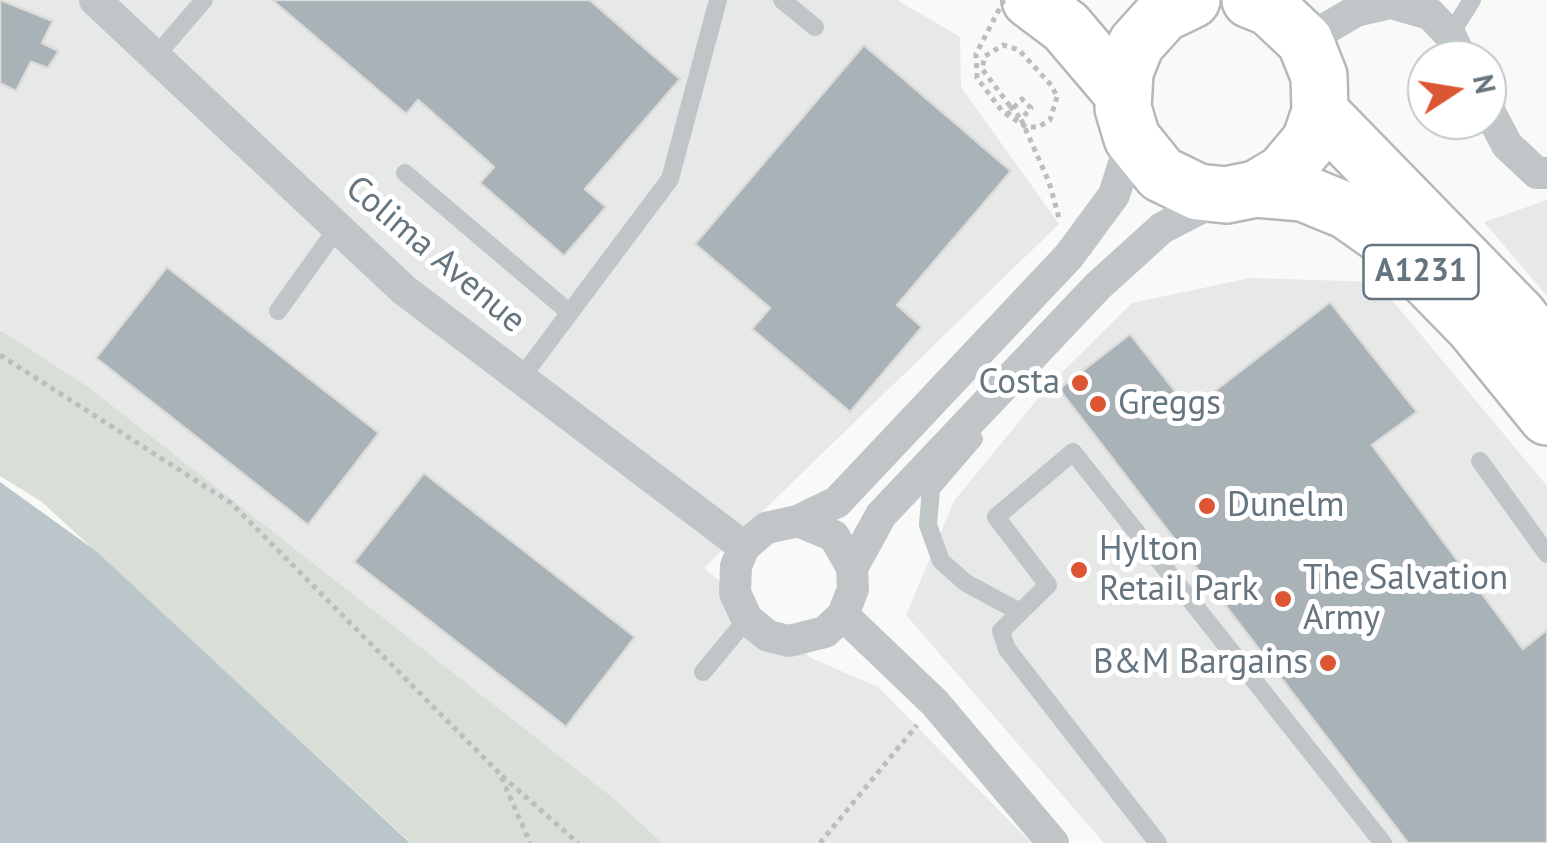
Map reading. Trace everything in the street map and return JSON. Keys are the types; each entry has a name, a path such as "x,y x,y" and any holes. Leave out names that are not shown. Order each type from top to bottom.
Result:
{"highway":[{"path":"1030,0 1066,27 1127,115 1161,174 1198,192 1241,192 1284,173 1310,141 1320,112 1319,76 1305,41 1270,8 1250,0"},
{"path":"1127,115 1136,44 1163,14 1192,0"},
{"name":"A1231","path":"1320,112 1519,316 1547,352"},
{"name":"A1231","path":"1241,192 1318,199 1347,210 1391,242 1473,326 1547,416"}],"street":[{"name":"Colima Avenue","path":"95,0 404,290 744,547"},
{"path":"1305,41 1356,11 1391,3 1430,14 1450,40"},
{"path":"1127,115 1114,195 1069,256 837,502 798,521 766,528 744,547 736,566 735,593 747,619 768,636 788,641 826,632 851,600 852,568 881,515 1005,382 1098,286 1162,228 1241,192"},
{"path":"1504,140 1537,173 1547,173"},
{"path":"798,521 834,536 852,568"},
{"path":"843,615 936,703 1042,839"}],"lane":[{"path":"155,56 204,0"},
{"path":"521,378 670,179 718,0"},
{"path":"782,0 815,27"},
{"path":"1459,40 1472,0"},
{"path":"405,172 570,313"},
{"path":"278,311 338,228"},
{"path":"1005,382 978,434 931,490 928,526 941,562 966,583 1018,610"},
{"path":"1158,843 1007,650 1001,631 1018,610 1048,586 996,517 1074,452 1383,843"},
{"path":"1480,461 1547,554"},
{"path":"704,672 747,619"}],"path":[{"path":"1004,0 976,54 978,78 1017,124 1038,127 1056,110 1052,86 1019,50 1002,45 985,56 982,69 1020,119 1049,182 1069,256"},
{"path":"1007,115 1022,99 1031,108 1020,119"},
{"path":"0,355 231,503 500,774 578,843"},
{"path":"820,843 936,703"},
{"path":"500,774 530,843"}],"shaded area":[{"path":"0,0 897,0 960,37 961,87 1059,224 704,568 811,658 878,687 1031,843 491,843 97,417 0,329"},
{"path":"1547,200 1547,296 1484,222"},
{"path":"1250,278 1377,282 1547,486 1547,843 1104,843 906,615 954,501 1049,385 1132,303"},
{"path":"0,330 88,387 614,799 662,843 411,843 42,502 0,476"},
{"path":"0,482 96,551 410,843 0,843"}],"building":[{"path":"0,0 53,21 42,43 59,51 48,68 31,62 16,91 0,83"},
{"path":"272,0 590,0 680,79 585,189 606,207 564,256 480,183 494,167 418,100 406,114"},
{"path":"864,45 1011,171 897,305 922,327 850,412 752,329 770,308 695,244"},
{"path":"167,267 379,433 308,525 96,358"},
{"path":"1330,302 1417,412 1372,445 1523,649 1547,630 1547,843 1408,843 1059,389 1130,334 1190,410"},
{"path":"424,473 635,637 566,727 354,562"}],"place":[{"name":"Costa","path":"1080,383"},
{"name":"Greggs","path":"1098,404"},
{"name":"Dunelm","path":"1207,506"},
{"name":"Hylton Retail Park","path":"1079,570"},
{"name":"The Salvation Army","path":"1283,599"},
{"name":"B&M Bargains","path":"1328,663"}]}
